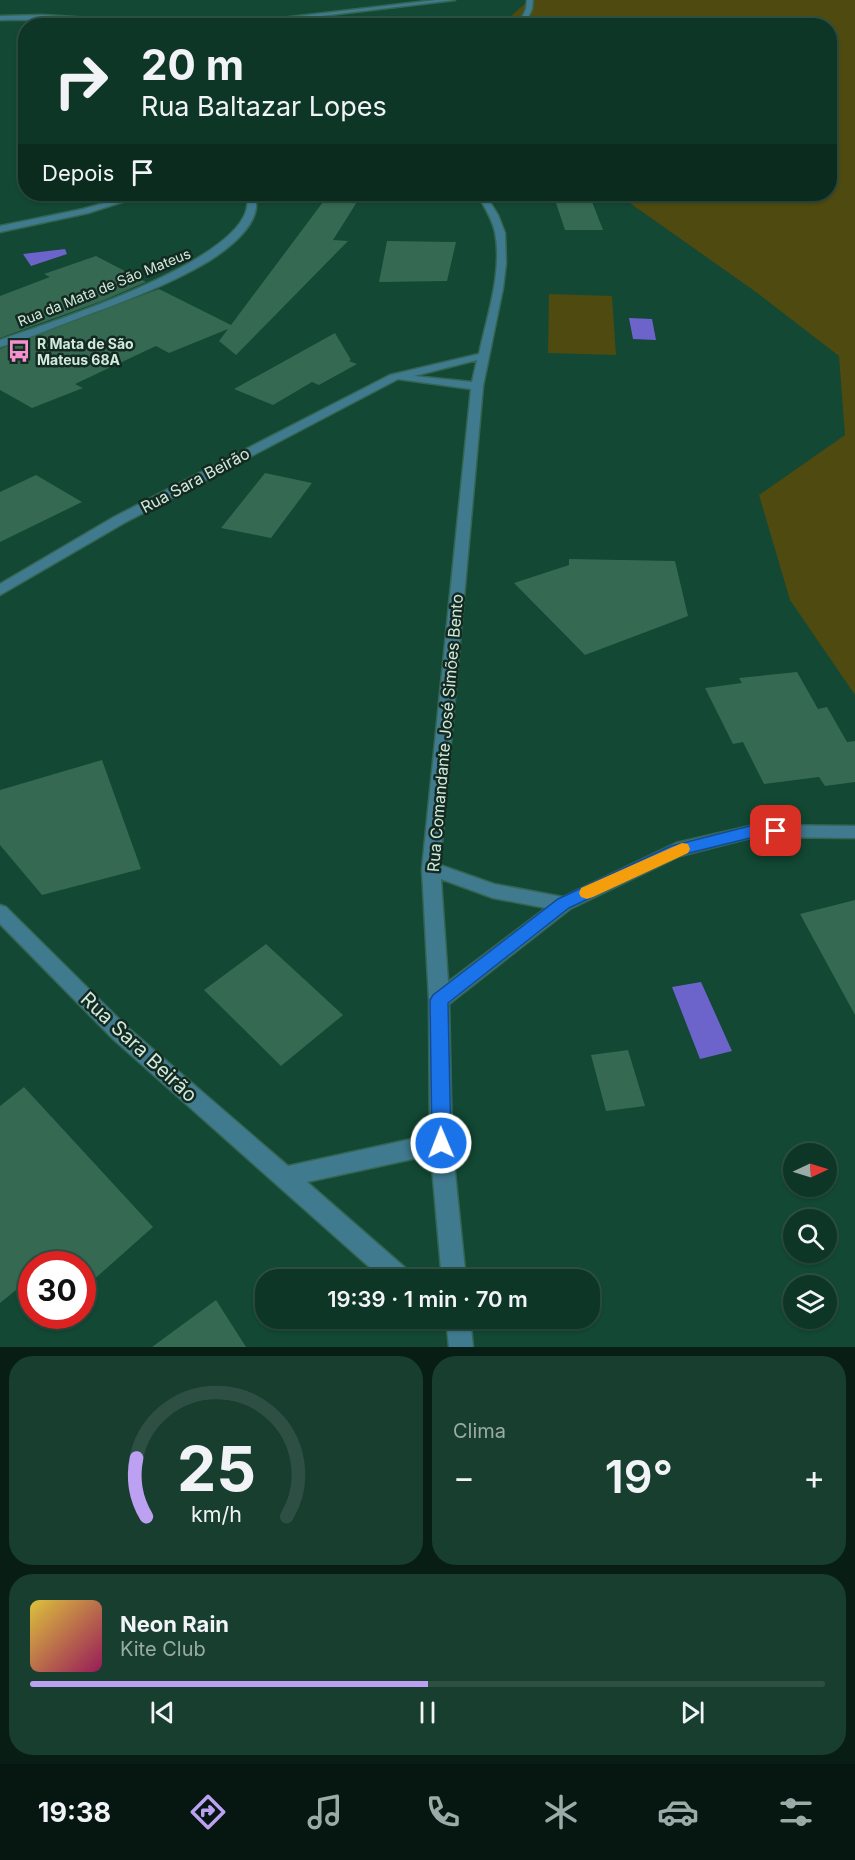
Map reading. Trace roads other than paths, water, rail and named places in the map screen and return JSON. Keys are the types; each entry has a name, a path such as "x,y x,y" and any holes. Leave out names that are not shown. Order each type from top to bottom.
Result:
{"street":[{"path":"288,18 452,0"},
{"path":"524,18 530,0"},
{"path":"333,13 338,18"},
{"path":"0,18 57,18"},
{"path":"0,229 85,211 119,201"},
{"name":"Rua da Mata de São Mateus","path":"0,344 80,314 202,261 225,245 250,216 254,206 252,201"},
{"name":"Rua Comandante José Simões Bento","path":"453,1269 441,1143 439,1000 431,869 477,386 498,288 501,263 500,232 494,215 485,201"},
{"name":"Rua Sara Beirão","path":"0,591 11,582 119,520 394,377 482,356"},
{"path":"394,377 477,386"},
{"path":"439,1000 564,904 676,850 754,831 855,832"},
{"path":"431,869 493,891 564,904"},
{"name":"Rua Sara Beirão","path":"0,912 120,1033 389,1269"},
{"path":"284,1177 441,1143"}],"place":[{"name":"R Mata de São Mateus 68A","path":"19,351"}]}
